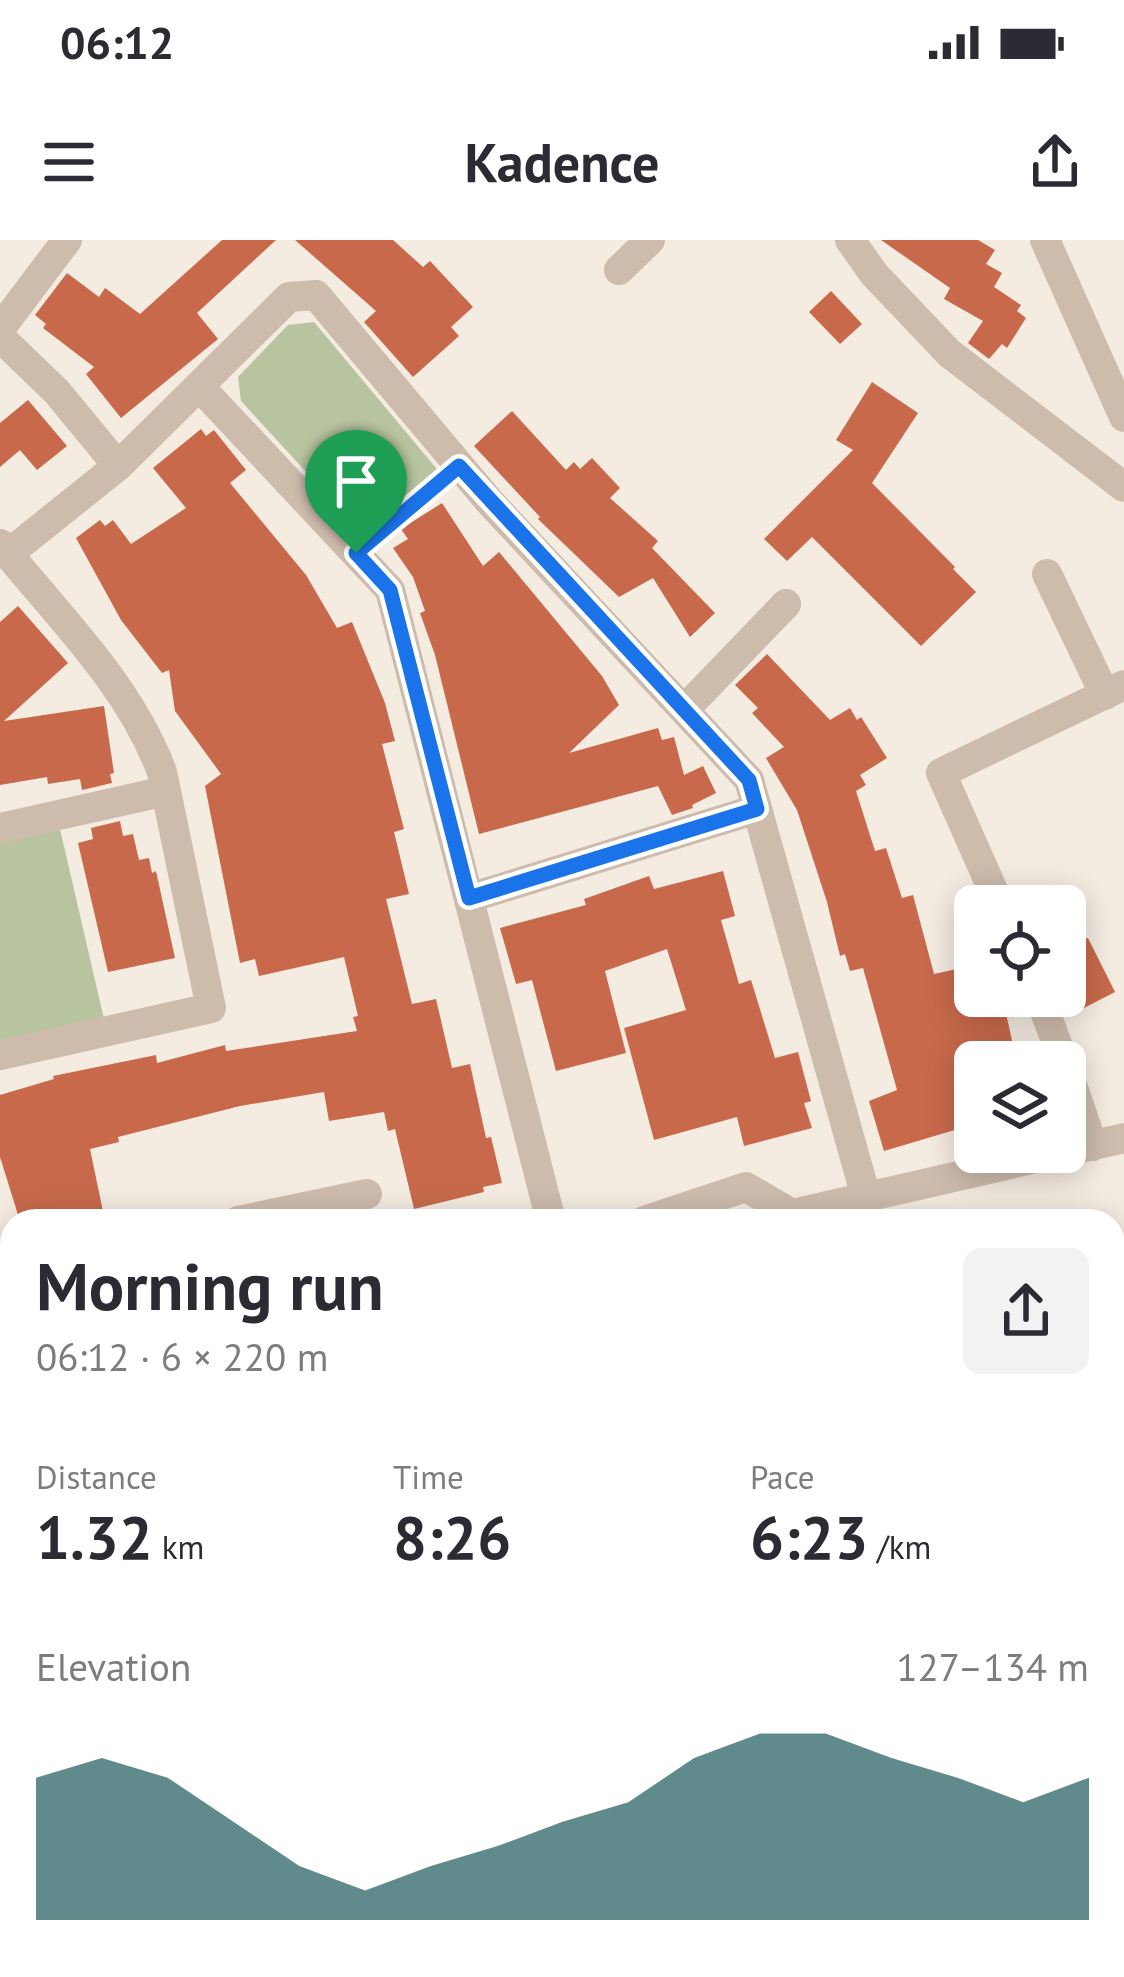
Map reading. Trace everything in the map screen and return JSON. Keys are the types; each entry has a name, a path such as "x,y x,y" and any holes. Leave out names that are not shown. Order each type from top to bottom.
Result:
{"street":[{"path":"67,240 0,333 118,466"},
{"path":"619,270 650,240"},
{"path":"850,240 874,274 950,353 1124,487"},
{"path":"1045,240 1124,417"},
{"path":"0,1055 212,1008 166,791 151,743 128,701 4,549 118,466 290,297 316,295 459,466 749,780 866,1197"},
{"path":"199,386 390,590 548,1209"},
{"path":"991,885 941,773 1114,690 1047,574"},
{"path":"684,710 786,604"},
{"path":"0,827 166,791"},
{"path":"469,898 757,809"},
{"path":"1086,1124 1093,1145"},
{"path":"814,1209 1124,1138"},
{"path":"680,1209 746,1187 783,1209"},
{"path":"295,1209 367,1194"}],"path":[{"path":"356,553 459,466"}],"green space":[{"path":"314,322 441,474 366,537 241,401 238,377 288,325"},
{"path":"60,829 104,1019 0,1041 0,841"}],"building":[{"path":"222,240 276,240 197,313 218,339 121,418 86,374 94,367 43,328 46,324 35,315 67,273 99,297 105,288 140,314"},
{"path":"295,240 393,240 423,267 430,261 473,307 451,327 459,336 413,377 364,322 376,311"},
{"path":"881,240 978,240 995,250 986,264 1002,273 994,287 1021,305 1017,311 1026,318 1007,348 1002,344 989,359 968,343 983,321 944,299 950,288"},
{"path":"831,291 862,324 840,344 809,312"},
{"path":"872,382 918,413 872,483 976,592 921,646 812,537 787,561 764,539 853,450 836,440"},
{"path":"28,400 67,446 37,470 20,450 0,467 0,423"},
{"path":"512,411 566,470 574,462 580,469 592,458 620,488 610,498 658,541 652,548 715,613 690,637 653,578 619,597 538,519 474,446"},
{"path":"201,429 206,436 214,430 246,470 230,483 306,575 337,628 352,622 395,741 382,744 404,829 394,832 409,894 386,899 412,1004 436,999 452,1068 470,1064 486,1138 491,1137 502,1183 483,1187 484,1192 414,1209 395,1129 388,1131 384,1112 329,1121 324,1092 240,1106 118,1137 119,1142 90,1149 102,1209 16,1209 0,1157 0,1095 53,1076 156,1055 157,1063 225,1045 226,1051 357,1031 344,957 259,976 255,959 240,963 205,786 221,774 175,711 169,670 162,673 121,620 76,538 100,520 105,526 113,520 131,544 186,508 153,468"},
{"path":"442,503 483,566 499,552 602,676 619,705 569,753 658,728 662,740 674,737 684,775 703,766 716,793 672,815 658,786 479,834 435,655 420,613 425,611 413,577 393,548 408,539 401,529"},
{"path":"18,606 68,663 4,721 104,706 112,783 82,790 80,779 48,784 47,777 0,785 0,622"},
{"path":"767,654 830,720 850,708 857,720 861,717 887,758 860,775 866,785 856,791 875,851 886,848 902,898 913,895 934,974 954,970 954,1017 1007,1017 1012,1041 954,1041 954,1130 884,1151 869,1101 897,1090 863,968 850,971 845,954 840,956 797,810 766,758 784,747 752,713 758,708 735,685"},
{"path":"120,821 123,836 133,834 139,860 149,858 152,873 156,871 175,958 108,972 78,843 93,839 91,828"},
{"path":"723,871 735,916 721,920 739,984 751,980 775,1058 798,1052 811,1101 804,1103 812,1128 744,1146 737,1117 654,1140 624,1028 686,1010 667,949 605,971 626,1053 556,1071 532,980 516,984 500,928 586,905 584,899 649,876 654,889"},
{"path":"1086,939 1115,992 1086,1007"}],"route":[{"path":"459,466 749,780 757,809 469,898 390,590 356,553 459,466"}]}
